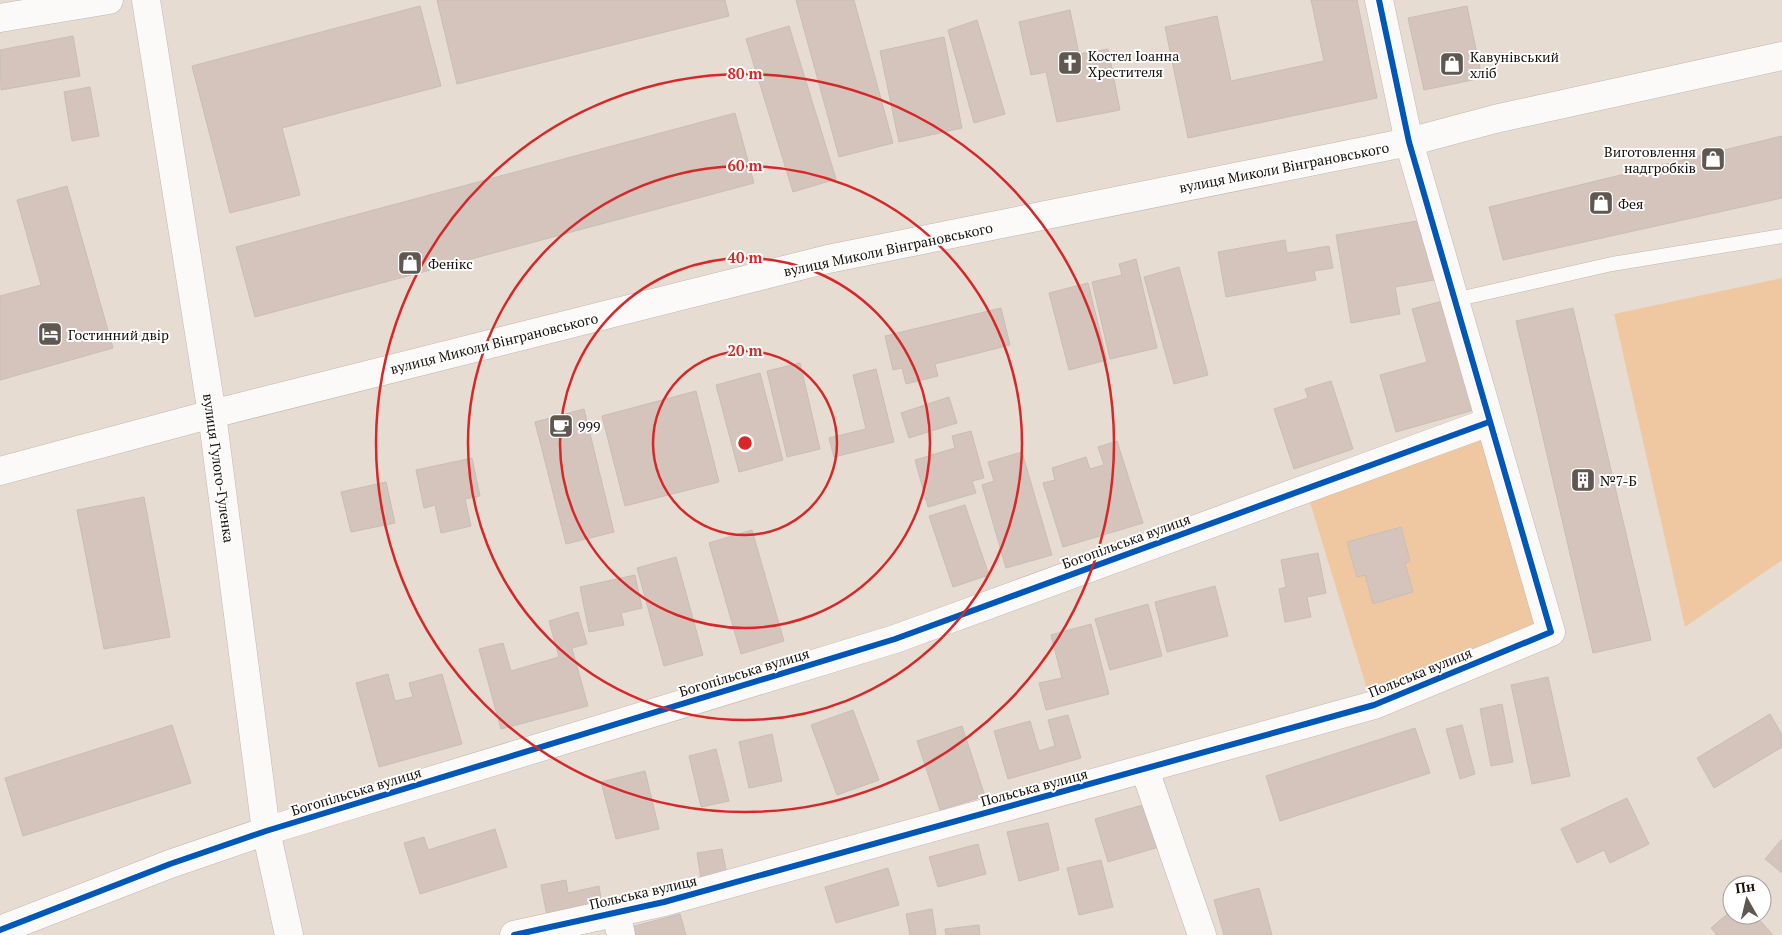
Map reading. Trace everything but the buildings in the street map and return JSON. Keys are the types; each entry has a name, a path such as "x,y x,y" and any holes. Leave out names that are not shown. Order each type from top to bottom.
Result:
{"street":[{"path":"0,18 109,0"},
{"name":"вулиця Гулого-Гуленка","path":"146,0 212,414 266,832 289,935"},
{"path":"1379,0 1409,142 1489,422"},
{"name":"вулиця Миколи Вінграновського","path":"0,471 212,414 828,260 1409,142 1495,118 1782,56"},
{"name":"Польська вулиця","path":"514,935 618,924 664,902 1374,705 1550,632 1489,422"},
{"name":"Богопільська вулиця","path":"0,930 170,864 266,832 895,639 1489,422"},
{"path":"1145,770 1202,935"}],"lane":[{"path":"1454,300 1612,264 1782,236"}],"shaded area":[{"path":"1782,278 1782,560 1685,627 1614,314"},
{"path":"1481,436 1542,627 1370,699 1309,499"}],"cycle path":[{"path":"514,935 664,902 1374,705 1551,632 1409,142 1379,0"},
{"path":"0,930 170,864 266,831 895,639 1489,422"}],"place":[{"name":"Костел Іоанна Хрестителя","path":"1070,63"},
{"name":"Кавунівський хліб","path":"1452,64"},
{"name":"Виготовлення надгробків","path":"1713,159"},
{"name":"Фея","path":"1601,203"},
{"name":"Фенікс","path":"410,263"},
{"name":"Гостинний двір","path":"50,334"},
{"name":"999","path":"561,426"},
{"name":"№7-Б","path":"1583,480"}]}
